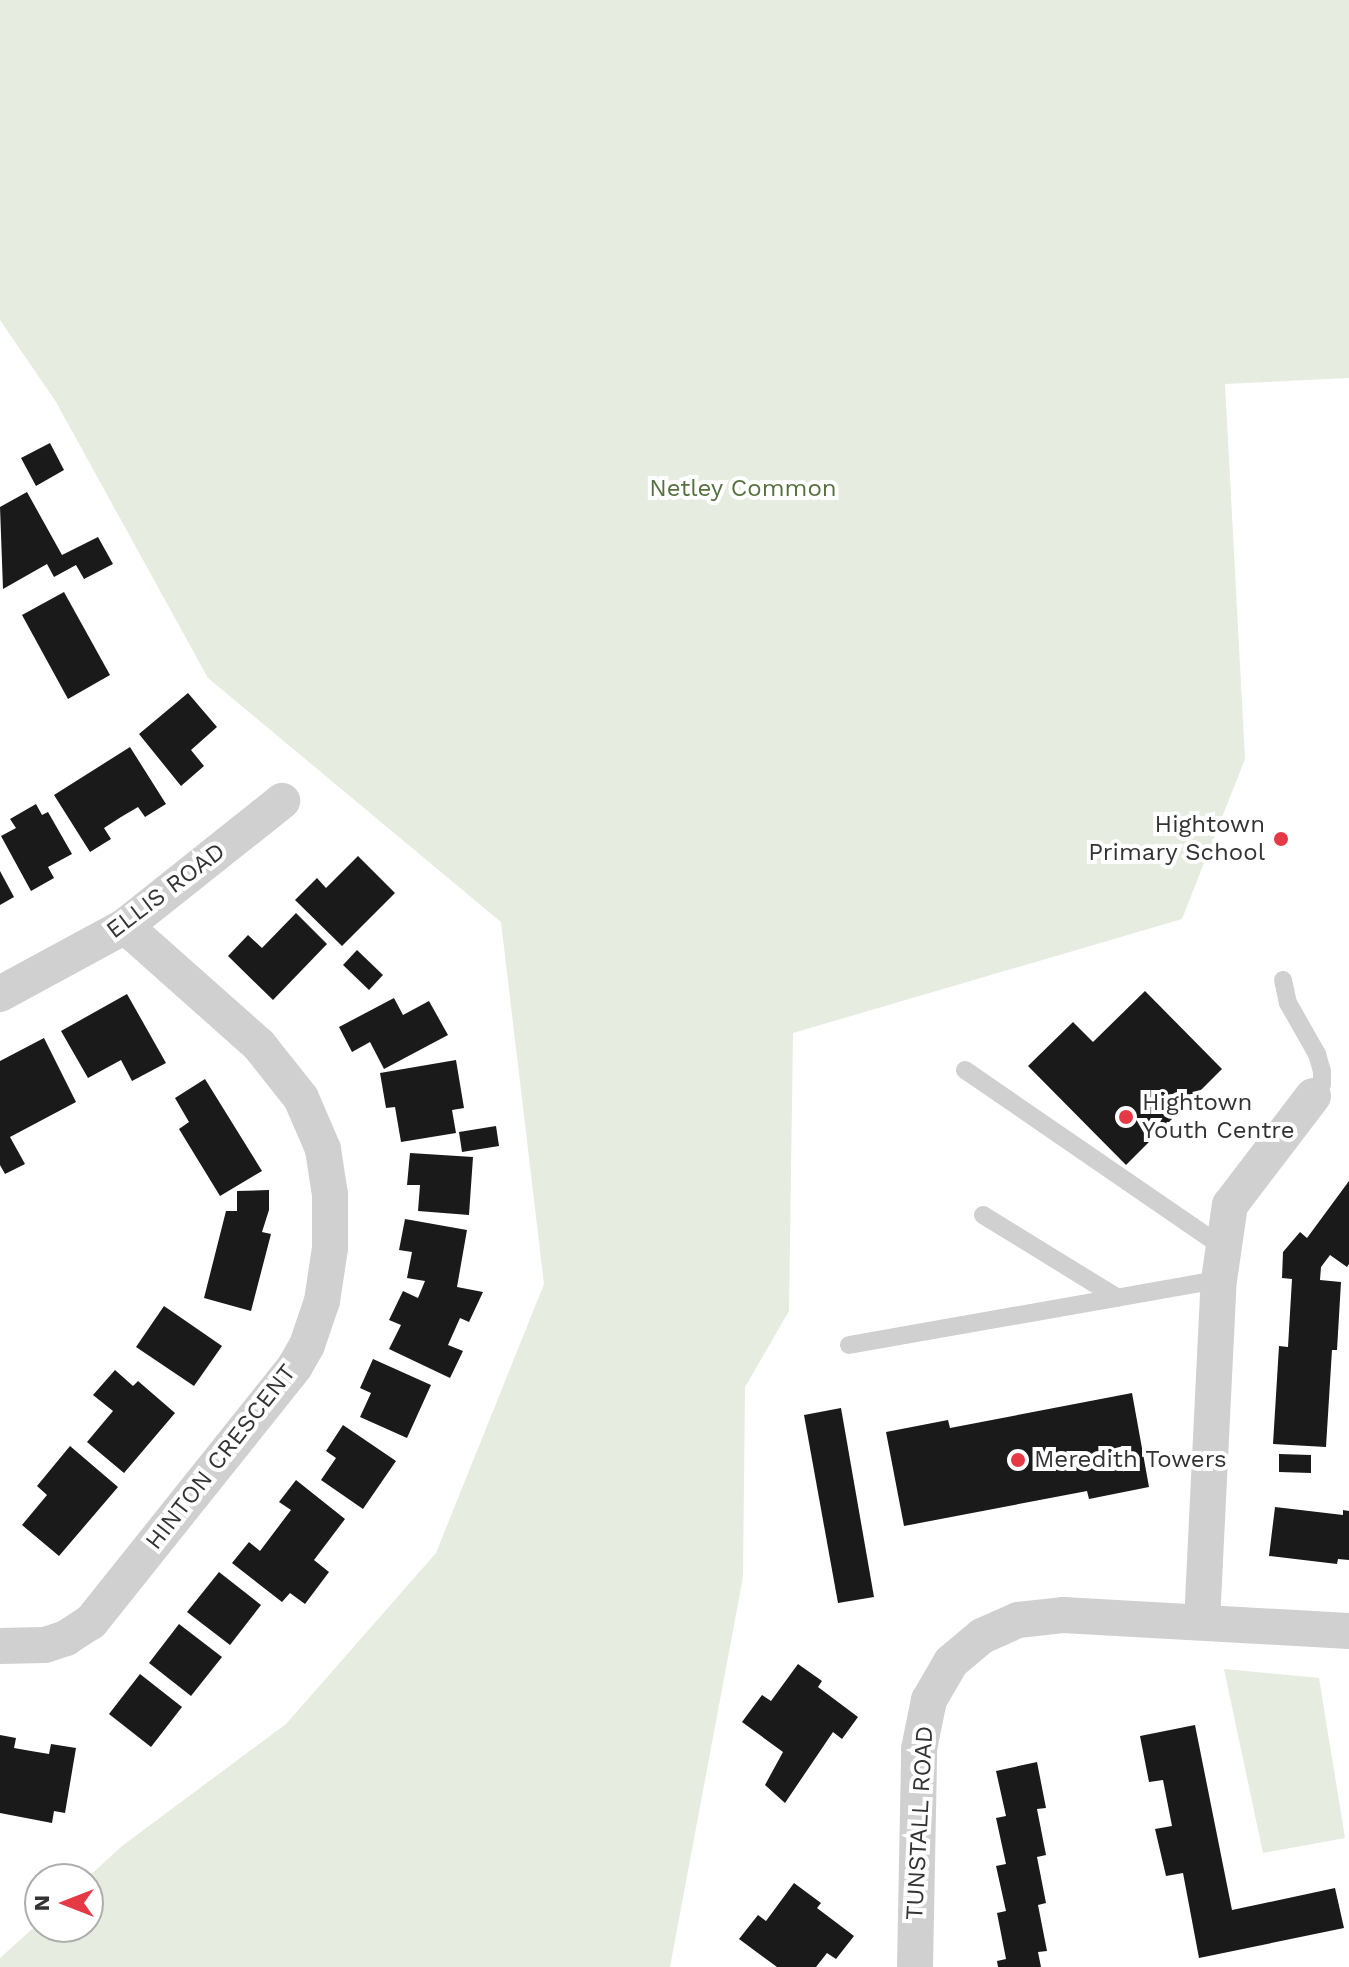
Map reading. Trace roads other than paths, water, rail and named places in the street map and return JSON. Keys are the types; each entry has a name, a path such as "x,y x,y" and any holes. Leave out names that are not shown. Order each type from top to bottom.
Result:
{"street":[{"name":"ELLIS ROAD","path":"0,994 125,926 282,801"},
{"name":"HINTON CRESCENT","path":"0,1646 45,1645 66,1638 91,1622 295,1366 307,1345 322,1301 330,1248 330,1195 323,1149 301,1098 259,1045 125,926"},
{"path":"1202,1622 1221,1264 1230,1205 1313,1096"},
{"name":"TUNSTALL ROAD","path":"915,1967 919,1749 929,1700 951,1662 982,1636 1018,1620 1063,1615 1349,1631"}],"lane":[{"path":"1283,980 1288,1003 1320,1063 1322,1084 1313,1096"},
{"path":"965,1070 1221,1264"},
{"path":"983,1215 1118,1298"},
{"path":"849,1345 1118,1298 1221,1264"}],"place":[{"name":"Hightown Primary School","path":"1281,839"},
{"name":"Hightown Youth Centre","path":"1126,1117"},
{"name":"Meredith Towers","path":"1018,1460"}],"park label":[{"name":"Netley Common","path":"743,489"}]}
